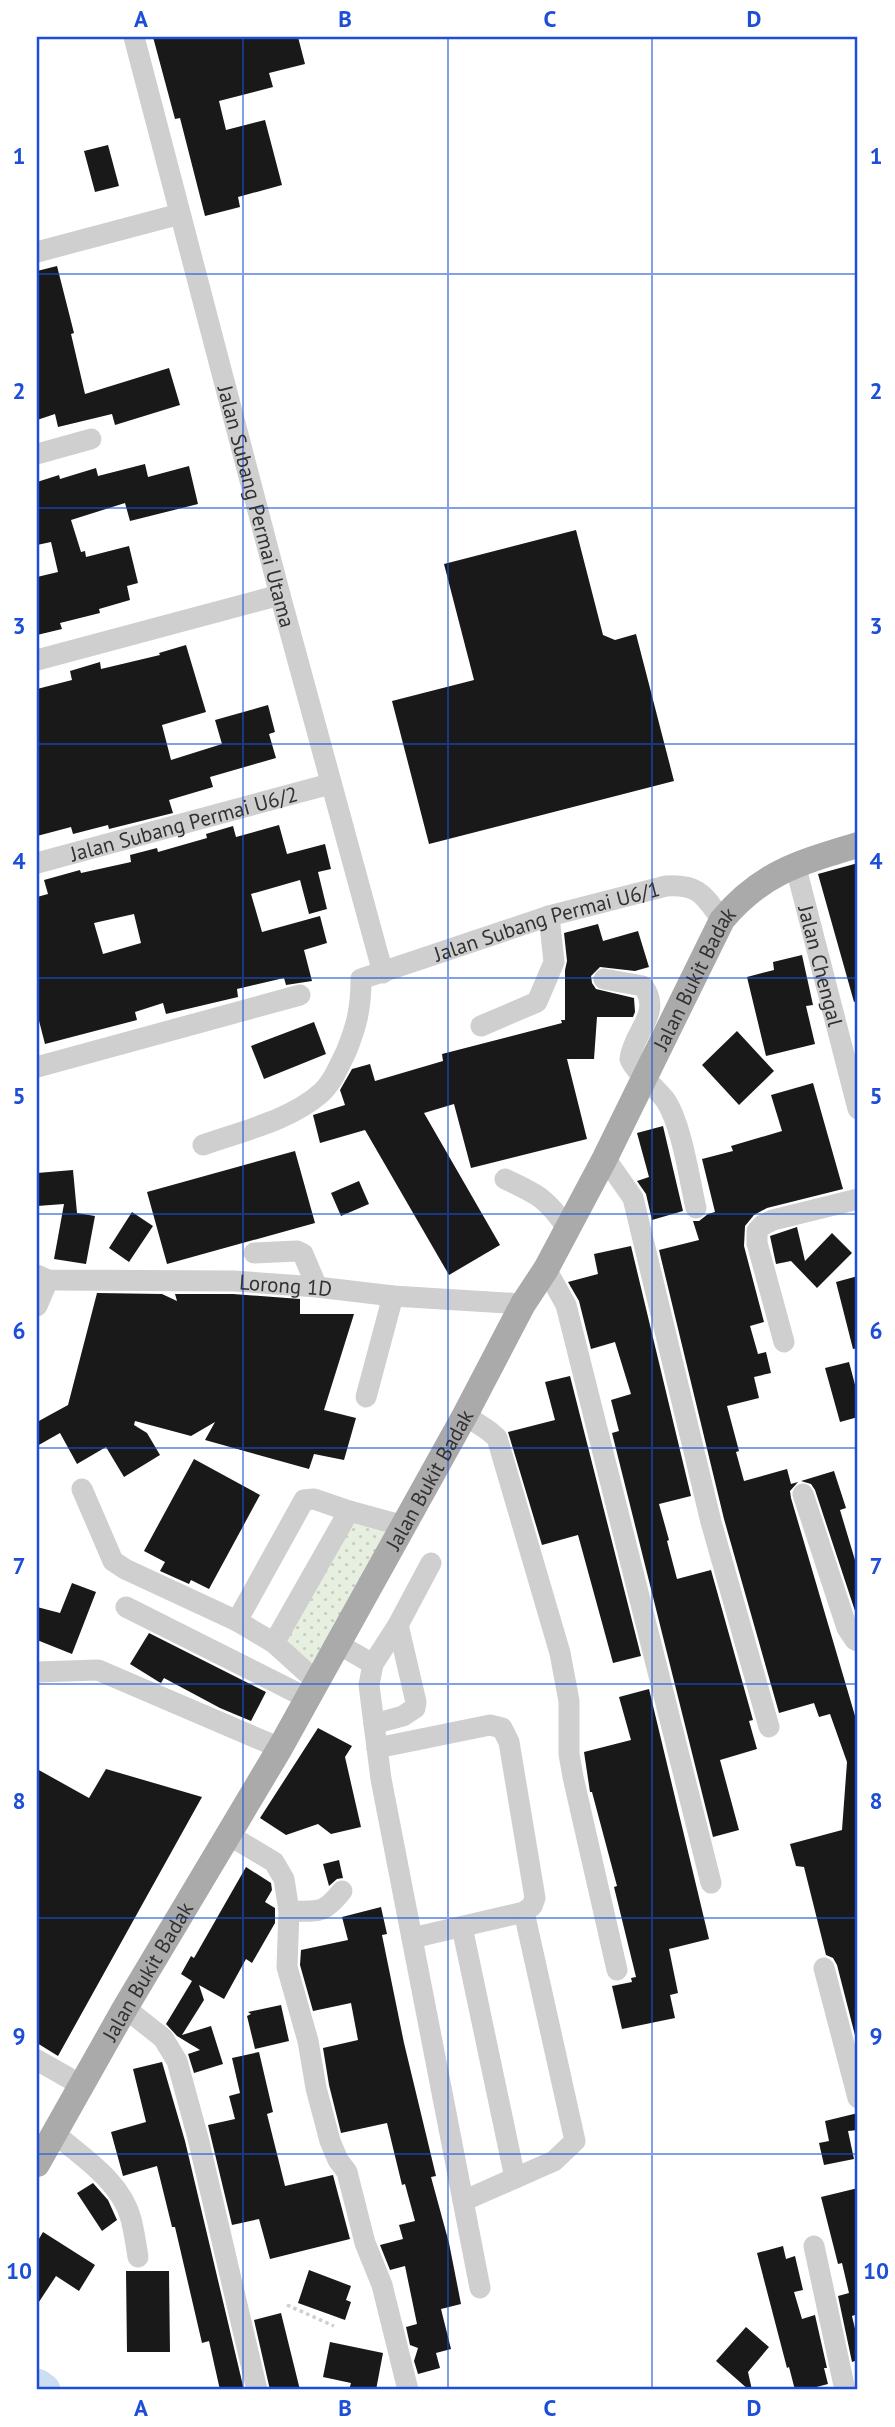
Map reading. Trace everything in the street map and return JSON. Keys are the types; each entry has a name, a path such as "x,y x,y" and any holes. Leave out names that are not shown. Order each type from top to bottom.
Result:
{"main road":[{"name":"Jalan Bukit Badak","path":"37,2164 125,2008 280,1748 465,1415 523,1304 546,1269 606,1158 722,920 736,904 771,876 794,864 858,845"}],"street":[{"name":"Jalan Subang Permai Utama","path":"134,37 330,783 383,973"},
{"path":"37,253 180,214"},
{"path":"37,454 91,439"},
{"path":"37,660 280,595"},
{"name":"Jalan Subang Permai U6/2","path":"37,863 330,783"},
{"name":"Jalan Chengal","path":"794,864 858,1109"},
{"name":"Jalan Subang Permai U6/1","path":"203,1145 292,1112 322,1092 338,1070 357,1026 361,1007 361,979 549,916 666,886 681,885 697,889 722,920"},
{"path":"481,1026 537,1002 554,962 549,916"},
{"path":"604,979 643,986 649,994 652,1005 630,1059 633,1066 667,1103 676,1123 696,1208"},
{"path":"37,1068 300,995"},
{"path":"606,1158 634,1198 711,1522 769,1727"},
{"path":"506,1179 540,1194 567,1228"},
{"path":"784,1342 757,1243 757,1231 773,1220 858,1199"},
{"path":"254,1253 297,1251 303,1254 317,1287"},
{"path":"546,1269 566,1305 711,1883"},
{"path":"37,1306 42,1278"},
{"name":"Lorong 1D","path":"42,1278 234,1281 393,1296 523,1304"},
{"path":"366,1397 393,1296"},
{"path":"465,1415 497,1438 559,1653 569,1701 569,1754 573,1777 617,1970"},
{"path":"82,1489 113,1561 274,1643 312,1690"},
{"path":"803,1494 847,1628 858,1641"},
{"path":"237,1622 304,1500 314,1499 404,1526"},
{"path":"274,1643 349,1511"},
{"path":"430,1563 398,1625 373,1664 369,1685 377,1748 480,2288"},
{"path":"126,1607 312,1690"},
{"path":"374,1724 403,1716 415,1708 416,1702 398,1625"},
{"path":"338,1644 373,1664"},
{"path":"37,1672 98,1670 280,1748"},
{"path":"377,1748 490,1725 502,1728 509,1742 535,1898 532,1906 524,1912 412,1938"},
{"path":"227,1834 274,1862 284,1879 289,1911 287,1967 308,2040 316,2088 330,2141 338,2160 347,2172 365,2243 382,2285 408,2390"},
{"path":"289,1911 320,1911 331,1905 342,1891"},
{"path":"463,2201 554,2161 575,2141 524,1912"},
{"path":"462,1927 515,2178"},
{"path":"824,1968 858,2098"},
{"path":"125,2008 163,2039 177,2062 195,2126 257,2390"},
{"path":"37,2060 81,2085"},
{"path":"54,2133 107,2178 120,2194 131,2216 138,2257"},
{"path":"814,2246 845,2390"}],"path":[{"path":"287,2305 334,2326"}],"green space":[{"path":"355,1516 388,1534 309,1668 280,1641"}],"building":[{"path":"153,37 298,37 305,64 269,73 273,87 219,101 226,130 265,120 282,185 238,197 240,207 205,216 180,118 175,119"},
{"path":"108,145 119,186 95,192 84,151"},
{"path":"57,266 74,333 71,334 85,394 169,368 180,405 115,425 112,414 58,427 55,414 37,420 37,271"},
{"path":"145,464 148,477 189,466 198,504 130,521 125,503 71,520 81,552 85,551 86,557 129,546 138,583 127,586 130,600 99,609 100,613 60,623 62,629 37,635 37,577 58,572 51,542 37,545 37,482 59,475 60,479 96,468 98,476"},
{"path":"576,530 603,635 615,640 636,634 674,781 429,844 392,701 474,680 444,564"},
{"path":"186,645 206,712 162,725 171,760 222,744 215,720 268,705 275,732 269,734 276,758 210,777 213,787 169,800 173,813 109,829 108,825 73,834 71,827 37,836 37,689 72,680 70,671 100,662 101,669 160,655 159,653"},
{"path":"279,825 287,854 325,844 331,869 318,872 327,909 309,914 300,880 251,894 262,932 320,916 327,943 304,950 312,981 286,985 284,978 237,989 238,997 166,1014 163,1003 135,1012 137,1020 45,1044 37,1013 37,897 48,894 44,880 80,870 81,873 131,862 130,855 157,848 158,852 207,838 206,834 233,826 236,837","holes":["134,914 141,943 103,954 94,923"]},
{"path":"858,863 858,1001 854,1002 818,874"},
{"path":"598,924 603,941 638,931 649,967 635,971 600,967 591,976 596,989 634,998 635,1012 633,1017 597,1017 594,1059 567,1059 587,1139 471,1168 454,1104 424,1113 500,1245 449,1275 365,1130 320,1143 313,1115 345,1105 340,1090 352,1069 370,1064 375,1081 443,1061 442,1054 562,1023 561,1020 565,1020 567,961 564,933"},
{"path":"802,955 813,1005 806,1006 815,1044 766,1056 747,977 774,970 773,962"},
{"path":"314,1022 326,1054 264,1079 251,1046"},
{"path":"737,1031 774,1071 739,1105 702,1065"},
{"path":"813,1083 843,1189 767,1208 754,1215 745,1226 744,1246 764,1322 750,1326 758,1354 766,1352 771,1373 754,1377 759,1398 727,1406 744,1481 787,1469 791,1484 798,1482 790,1491 791,1498 858,1726 858,2047 837,1965 833,1958 826,1955 804,1867 796,1866 790,1844 842,1830 847,1762 830,1714 819,1717 814,1703 779,1713 724,1519 659,1250 699,1240 693,1221 699,1221 715,1212 702,1159 733,1151 731,1146 782,1131 771,1095"},
{"path":"663,1126 683,1211 652,1220 646,1194 637,1181 649,1177 637,1133"},
{"path":"295,1151 315,1223 167,1264 147,1192"},
{"path":"73,1170 77,1213 95,1216 86,1264 54,1259 64,1204 37,1206 37,1173"},
{"path":"359,1181 369,1204 341,1216 331,1193"},
{"path":"132,1212 153,1226 129,1262 109,1248"},
{"path":"797,1227 805,1261 832,1233 852,1253 817,1288 791,1261 776,1264 770,1236"},
{"path":"631,1246 691,1496 659,1504 669,1540 667,1541 677,1579 711,1570 753,1720 749,1721 757,1749 720,1760 739,1830 713,1837 612,1433 619,1431 611,1400 631,1394 615,1342 591,1349 579,1301 568,1282 598,1274 594,1254"},
{"path":"858,1276 858,1348 853,1349 836,1282"},
{"path":"97,1293 162,1294 177,1301 175,1294 233,1294 300,1299 300,1314 354,1314 324,1410 356,1418 344,1460 314,1454 309,1469 205,1440 215,1422 191,1436 135,1421 134,1425 147,1433 160,1455 124,1477 106,1447 77,1464 60,1433 37,1446 37,1422 68,1405"},
{"path":"849,1362 858,1396 858,1417 840,1422 825,1368"},
{"path":"570,1376 641,1656 613,1663 578,1535 542,1545 508,1432 555,1420 545,1382"},
{"path":"194,1459 260,1495 209,1589 191,1580 189,1584 160,1571 165,1562 144,1551"},
{"path":"834,1471 846,1508 840,1510 858,1570 858,1620 815,1490 811,1484 801,1481"},
{"path":"72,1583 96,1592 72,1654 37,1640 37,1607 60,1613"},
{"path":"149,1633 266,1692 251,1721 164,1678 161,1683 130,1664"},
{"path":"649,1689 709,1939 669,1949 678,1993 670,1995 675,2018 622,2029 612,1986 632,1982 631,1978 636,1977 614,1887 617,1886 590,1792 584,1752 631,1740 619,1697"},
{"path":"318,1728 352,1746 345,1757 361,1827 331,1834 318,1824 286,1835 260,1818"},
{"path":"37,1769 89,1798 106,1769 202,1797 58,2056 37,2043"},
{"path":"339,1860 343,1878 337,1879 329,1886 323,1864"},
{"path":"246,1867 271,1883 272,1890 265,1902 275,1908 275,1923 252,1963 246,1959 224,1999 199,1985 204,2000 182,2035 211,2026 223,2064 194,2073 188,2054 200,2050 177,2036 166,2024 192,1981 181,1974 191,1956 194,1958"},
{"path":"381,1907 387,1934 382,1935 404,2043 436,2176 431,2177 449,2243 461,2304 441,2309 451,2349 436,2353 440,2368 418,2374 414,2361 418,2348 410,2345 406,2327 417,2324 405,2266 390,2270 380,2245 403,2239 399,2225 415,2221 405,2184 402,2185 387,2123 341,2133 323,2048 358,2040 351,2003 313,2011 300,1965 301,1950 348,1940 342,1917"},
{"path":"281,2005 289,2041 255,2049 247,2016 251,2014 248,2012"},
{"path":"259,2052 273,2112 267,2114 285,2186 333,2175 350,2239 270,2259 259,2219 232,2225 208,2125 235,2119 229,2096 240,2093 232,2058"},
{"path":"162,2062 185,2141 244,2390 220,2390 209,2341 202,2343 175,2227 172,2227 157,2166 123,2176 111,2132 146,2122 133,2069"},
{"path":"858,2113 858,2130 848,2131 854,2159 824,2165 819,2143 829,2141 825,2121"},
{"path":"93,2183 108,2200 117,2220 102,2231 77,2193"},
{"path":"858,2188 858,2314 852,2316 858,2341 858,2360 852,2362 838,2296 849,2293 842,2263 838,2264 821,2197"},
{"path":"43,2232 95,2265 79,2291 56,2276 37,2305 37,2242"},
{"path":"783,2246 786,2259 795,2256 803,2290 794,2292 802,2319 815,2315 827,2368 824,2368 828,2384 805,2390 795,2390 789,2367 787,2368 757,2253"},
{"path":"309,2270 351,2286 346,2300 351,2302 345,2320 298,2303"},
{"path":"126,2271 169,2271 170,2352 127,2352"},
{"path":"281,2313 300,2390 270,2390 254,2320"},
{"path":"746,2327 769,2347 748,2372 752,2390 716,2361"},
{"path":"330,2342 383,2353 376,2390 349,2390 351,2383 323,2377"}],"waterway":[{"path":"37,2385 44,2390"}]}
